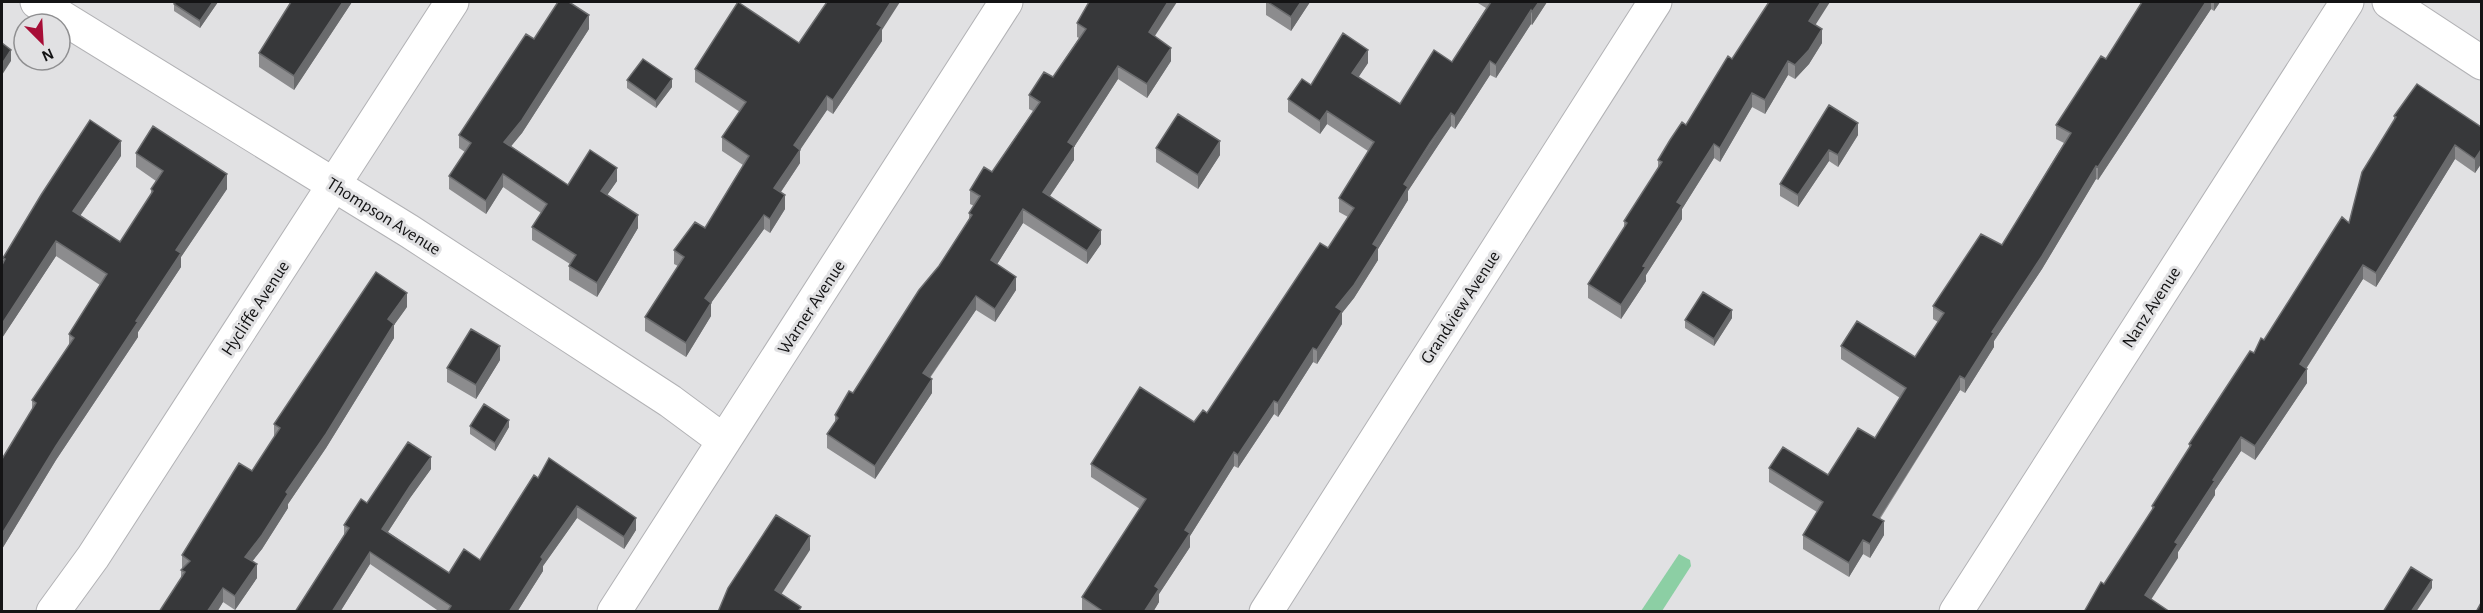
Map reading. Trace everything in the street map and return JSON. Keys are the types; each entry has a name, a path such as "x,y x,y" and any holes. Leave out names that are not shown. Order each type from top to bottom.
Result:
{"street":[{"name":"Thompson Avenue","path":"37,2 409,231 670,401 724,441"},
{"name":"Hycliffe Avenue","path":"53,612 93,557 452,2"},
{"name":"Warner Avenue","path":"614,612 1006,2"},
{"name":"Grandview Avenue","path":"1266,612 1655,2"},
{"name":"Nanz Avenue","path":"1956,612 2347,2"},
{"path":"2389,2 2481,63"}],"green space":[{"path":"1679,554 1690,560 1691,566 1662,611 1641,611"}],"building":[{"path":"176,2 213,2 200,21 174,4"},
{"path":"291,2 343,2 294,76 259,53"},
{"path":"558,2 569,2 589,15 522,120 504,142 568,185 590,150 617,168 601,191 638,215 597,283 569,266 576,255 532,227 547,204 503,174 486,201 449,176 471,143 459,135 526,34 534,39"},
{"path":"738,2 799,43 827,2 891,2 877,24 882,27 833,100 827,96 794,145 800,150 774,188 785,195 770,219 764,215 705,298 711,303 686,343 645,317 684,257 674,250 695,222 705,228 749,156 722,137 746,102 695,69"},
{"path":"1089,2 1168,2 1149,32 1171,48 1147,84 1118,66 1068,142 1074,146 1043,192 1101,230 1087,251 1023,209 991,260 1016,277 995,309 976,296 923,373 932,379 875,466 827,434 838,418 835,415 849,391 853,393 919,290 939,266 972,215 969,213 980,196 970,190 984,167 992,172 1040,102 1029,95 1044,72 1053,77 1086,29 1077,23"},
{"path":"1268,2 1301,2 1291,17"},
{"path":"1491,2 1539,2 1532,12 1531,10 1496,65 1490,61 1455,116 1451,113 1430,143 1404,184 1408,187 1373,244 1378,247 1354,285 1336,307 1342,311 1317,350 1313,348 1278,403 1274,401 1238,455 1234,452 1185,530 1190,533 1155,586 1159,589 1144,612 1104,612 1082,597 1146,499 1091,464 1140,387 1194,422 1203,410 1207,413 1320,243 1328,248 1354,208 1339,198 1374,142 1327,111 1320,121 1288,99 1302,79 1311,85 1343,33 1368,50 1352,73 1400,104 1434,50 1452,62"},
{"path":"1769,2 1821,2 1809,21 1822,29 1809,50 1795,65 1788,61 1765,100 1752,93 1720,148 1714,144 1677,202 1682,205 1621,305 1588,284 1627,223 1624,221 1662,162 1658,160 1670,140 1682,122 1686,125 1728,56 1732,59"},
{"path":"2142,2 2206,2 2098,167 2096,166 1965,379 1960,376 1873,515 1884,521 1870,544 1863,540 1849,563 1803,535 1823,502 1769,468 1783,447 1828,475 1858,428 1875,438 1906,388 1841,346 1857,321 1915,357 1944,313 1933,306 1981,234 2002,245 2071,133 2056,125 2101,56 2106,59"},
{"path":"2,43 11,50 2,64"},
{"path":"643,59 672,79 656,101 627,80"},
{"path":"2417,84 2481,127 2481,150 2475,159 2455,145 2376,273 2363,265 2300,364 2307,369 2255,446 2241,437 2175,542 2178,544 2145,595 2170,612 2084,612 2101,582 2104,584 2154,507 2152,506 2191,445 2189,444 2250,351 2254,353 2261,338 2264,340 2342,217 2349,223 2362,172 2396,117 2394,116"},
{"path":"1829,105 1858,123 1838,155 1829,150 1798,195 1780,184"},
{"path":"1178,114 1220,141 1198,175 1156,148"},
{"path":"90,120 121,141 73,211 120,242 153,191 151,189 163,171 136,153 153,126 227,174 176,250 181,253 136,321 138,322 56,446 2,534 2,459 36,403 32,400 74,338 69,334 107,274 56,241 2,324 2,265 5,259 3,258"},
{"path":"376,272 407,293 388,319 394,324 326,434 286,492 288,494 262,535 245,557 257,564 235,596 223,588 207,612 159,612 185,572 181,570 190,561 182,555 239,463 252,471 280,428 274,424"},
{"path":"1703,292 1732,310 1714,339 1685,320"},
{"path":"471,329 500,346 476,385 447,368"},
{"path":"484,404 509,420 495,443 470,426"},
{"path":"408,442 431,457 382,529 449,573 464,549 480,560 534,475 538,478 549,458 636,518 624,537 577,506 541,557 543,559 509,612 447,612 451,606 370,552 332,612 295,612 349,528 344,525 361,499 367,503"},
{"path":"776,515 810,536 775,590 801,607 798,612 718,612 728,588"},
{"path":"2411,567 2432,580 2411,612 2383,612"}]}
